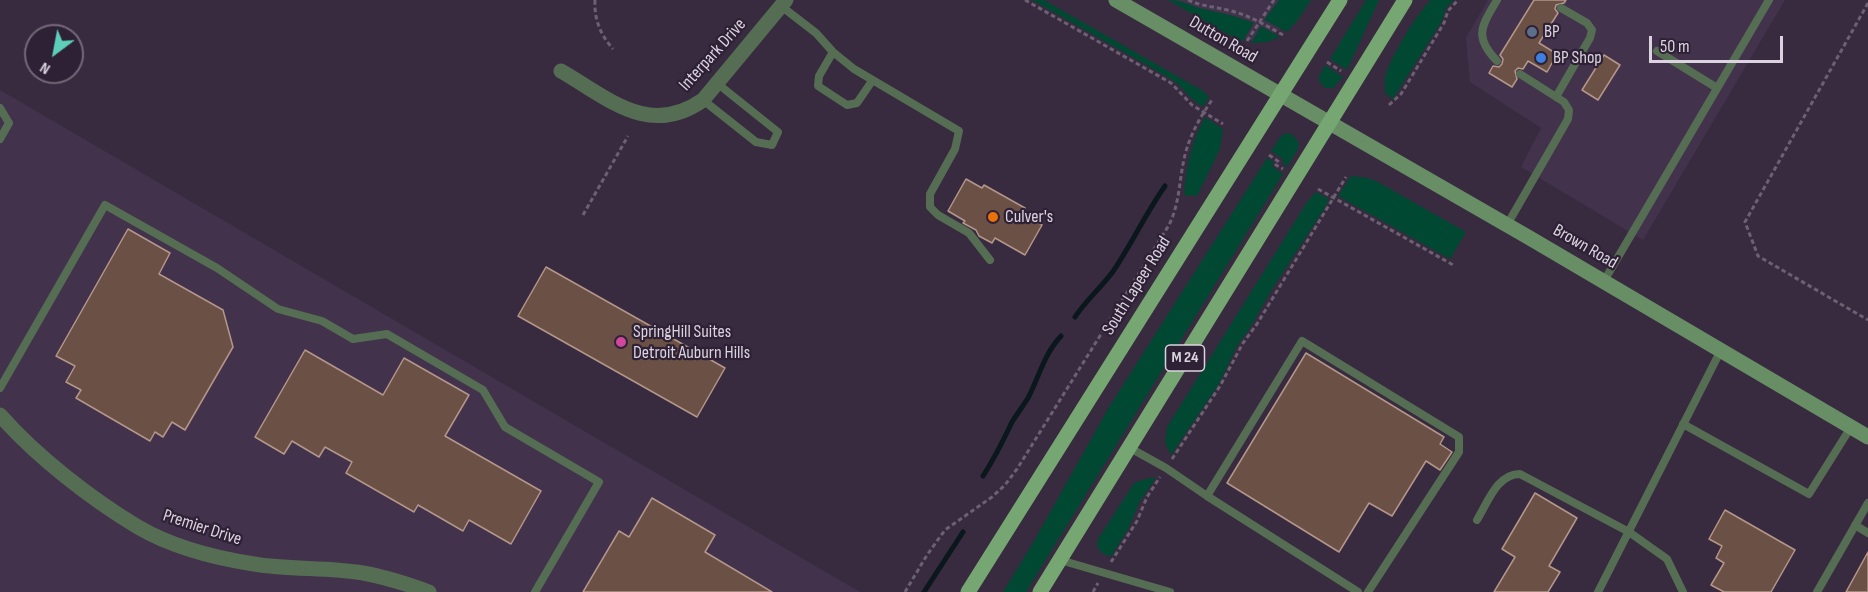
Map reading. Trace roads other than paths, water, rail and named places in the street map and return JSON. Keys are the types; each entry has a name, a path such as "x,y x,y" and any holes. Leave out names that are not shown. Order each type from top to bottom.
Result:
{"main road":[{"name":"Dutton Road","path":"1116,0 1280,95"},
{"name":"South Lapeer Road","path":"968,592 1340,0"},
{"name":"M 24","path":"1040,592 1405,0"},
{"name":"Brown Road","path":"1280,95 1868,436"}],"street":[{"name":"Interpark Drive","path":"561,71 616,103 640,114 655,117 672,116 689,110 703,100 784,3"},
{"name":"Premier Drive","path":"0,416 21,438 82,488 139,527 166,539 198,552 227,560 257,565 361,573 392,579 429,592"}],"lane":[{"path":"1604,281 1769,0"},
{"path":"1494,1 1482,29 1481,38 1486,50 1497,61"},
{"path":"784,3 833,52 873,81 959,131 956,149 930,194 930,207 938,215 969,233 990,260"},
{"path":"1556,97 1590,38 1592,30 1587,23 1561,8"},
{"path":"1657,51 1717,88"},
{"path":"833,52 819,76 818,86 848,105 857,102 873,81"},
{"path":"1507,225 1568,119 1569,110 1564,102 1520,74"},
{"path":"703,100 756,142 772,145 778,132 718,84"},
{"path":"0,108 9,123 0,139"},
{"path":"0,388 105,204 217,268 278,309 293,315 322,321 353,339 387,334 483,390 505,427 599,482 535,592"},
{"path":"1207,496 1302,341 1459,437 1459,452 1368,592"},
{"path":"1598,592 1721,350"},
{"path":"1683,424 1809,494 1851,427"},
{"path":"1130,448 1166,468 1358,592"},
{"path":"1477,520 1502,479 1512,474 1520,474 1629,532 1667,559 1683,592"},
{"path":"1817,592 1868,503"},
{"path":"1855,525 1868,533"},
{"path":"1060,560 1170,592"}],"waterway":[{"path":"1075,317 1114,270 1165,186"},
{"path":"983,476 1012,422 1028,398 1050,350 1061,336"},
{"path":"924,592 963,532"}],"place":[{"name":"BP","path":"1532,32"},
{"name":"BP Shop","path":"1541,58"},
{"name":"Culver's","path":"993,217"},
{"name":"SpringHill Suites Detroit Auburn Hills","path":"621,342"}]}
